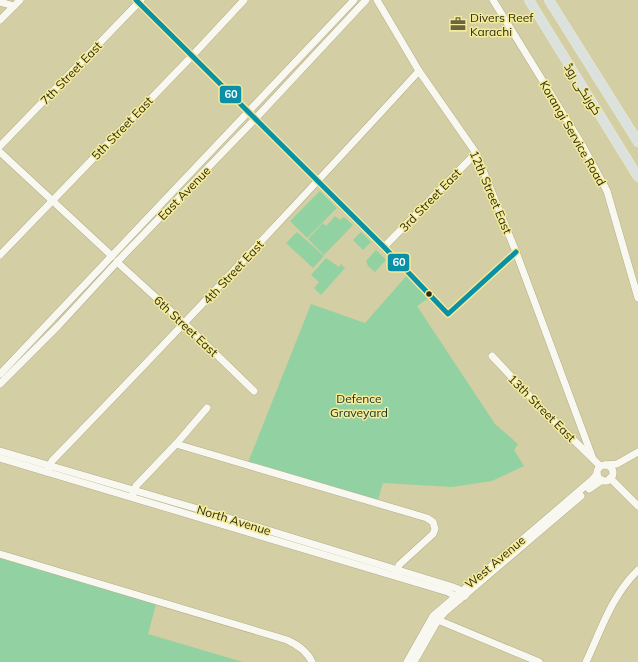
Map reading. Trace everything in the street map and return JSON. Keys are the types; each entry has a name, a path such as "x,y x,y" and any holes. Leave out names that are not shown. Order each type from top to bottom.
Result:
{"main road":[{"name":"کورنگی روڈ","path":"529,0 638,177"},
{"name":"کورنگی روڈ","path":"550,0 638,142"}],"street":[{"path":"0,20 20,0"},
{"name":"5th Street East","path":"0,255 244,0"},
{"name":"East Avenue","path":"0,384 59,325 115,259 248,111 354,0"},
{"name":"East Avenue","path":"0,374 255,119 366,0"},
{"name":"12th Street East","path":"377,0 419,71 476,153 516,252 593,459 602,466 610,467 612,470 605,477"},
{"name":"Korangi Service Road","path":"494,0 581,143 607,191 638,298"},
{"path":"138,1 384,247 448,314 516,252"},
{"name":"7th Street East","path":"0,146 138,1"},
{"path":"0,2 14,6"},
{"name":"4th Street East","path":"49,469 52,461 185,324 318,182 419,71"},
{"name":"6th Street East","path":"0,152 185,324 254,391"},
{"name":"3rd Street East","path":"384,247 476,153"},
{"name":"13th Street East","path":"492,356 540,407 593,459"},
{"path":"133,494 136,486 176,444 207,408"},
{"path":"176,444 426,518 433,522 435,529 433,534 399,565 397,574"},
{"name":"North Avenue","path":"0,451 49,469 397,574 460,596"},
{"path":"638,452 617,464 602,466 605,477 638,506"},
{"name":"West Avenue","path":"407,662 433,616 460,596 596,483 619,467 638,457"},
{"name":"North Avenue","path":"0,458 49,469"},
{"path":"0,554 288,640 297,644 303,649 310,657 312,662"},
{"path":"586,662 612,603 623,587 638,570"},
{"name":"West Avenue","path":"414,662 438,620 460,596"},
{"path":"438,620 539,662"}],"green space":[{"path":"320,191 337,208 307,238 290,221"},
{"path":"335,216 340,220 344,217 353,225 324,255 308,239 323,223 326,226"},
{"path":"297,232 324,256 313,268 286,243"},
{"path":"361,232 371,242 363,250 353,240"},
{"path":"376,250 386,260 375,272 368,266 366,261"},
{"path":"326,258 339,267 341,264 345,268 321,295 314,288 319,282 311,275"},
{"name":"Defence Graveyard","path":"409,273 430,297 417,306 495,424 518,444 514,450 524,466 492,481 452,487 383,483 377,503 247,465 311,304 365,323"},
{"path":"0,558 156,604 148,634 243,662 0,662"}],"transit line":[{"name":"60","path":"136,0 384,247 448,314 516,252"}],"place":[{"name":"Divers Reef Karachi","path":"458,24"}]}
